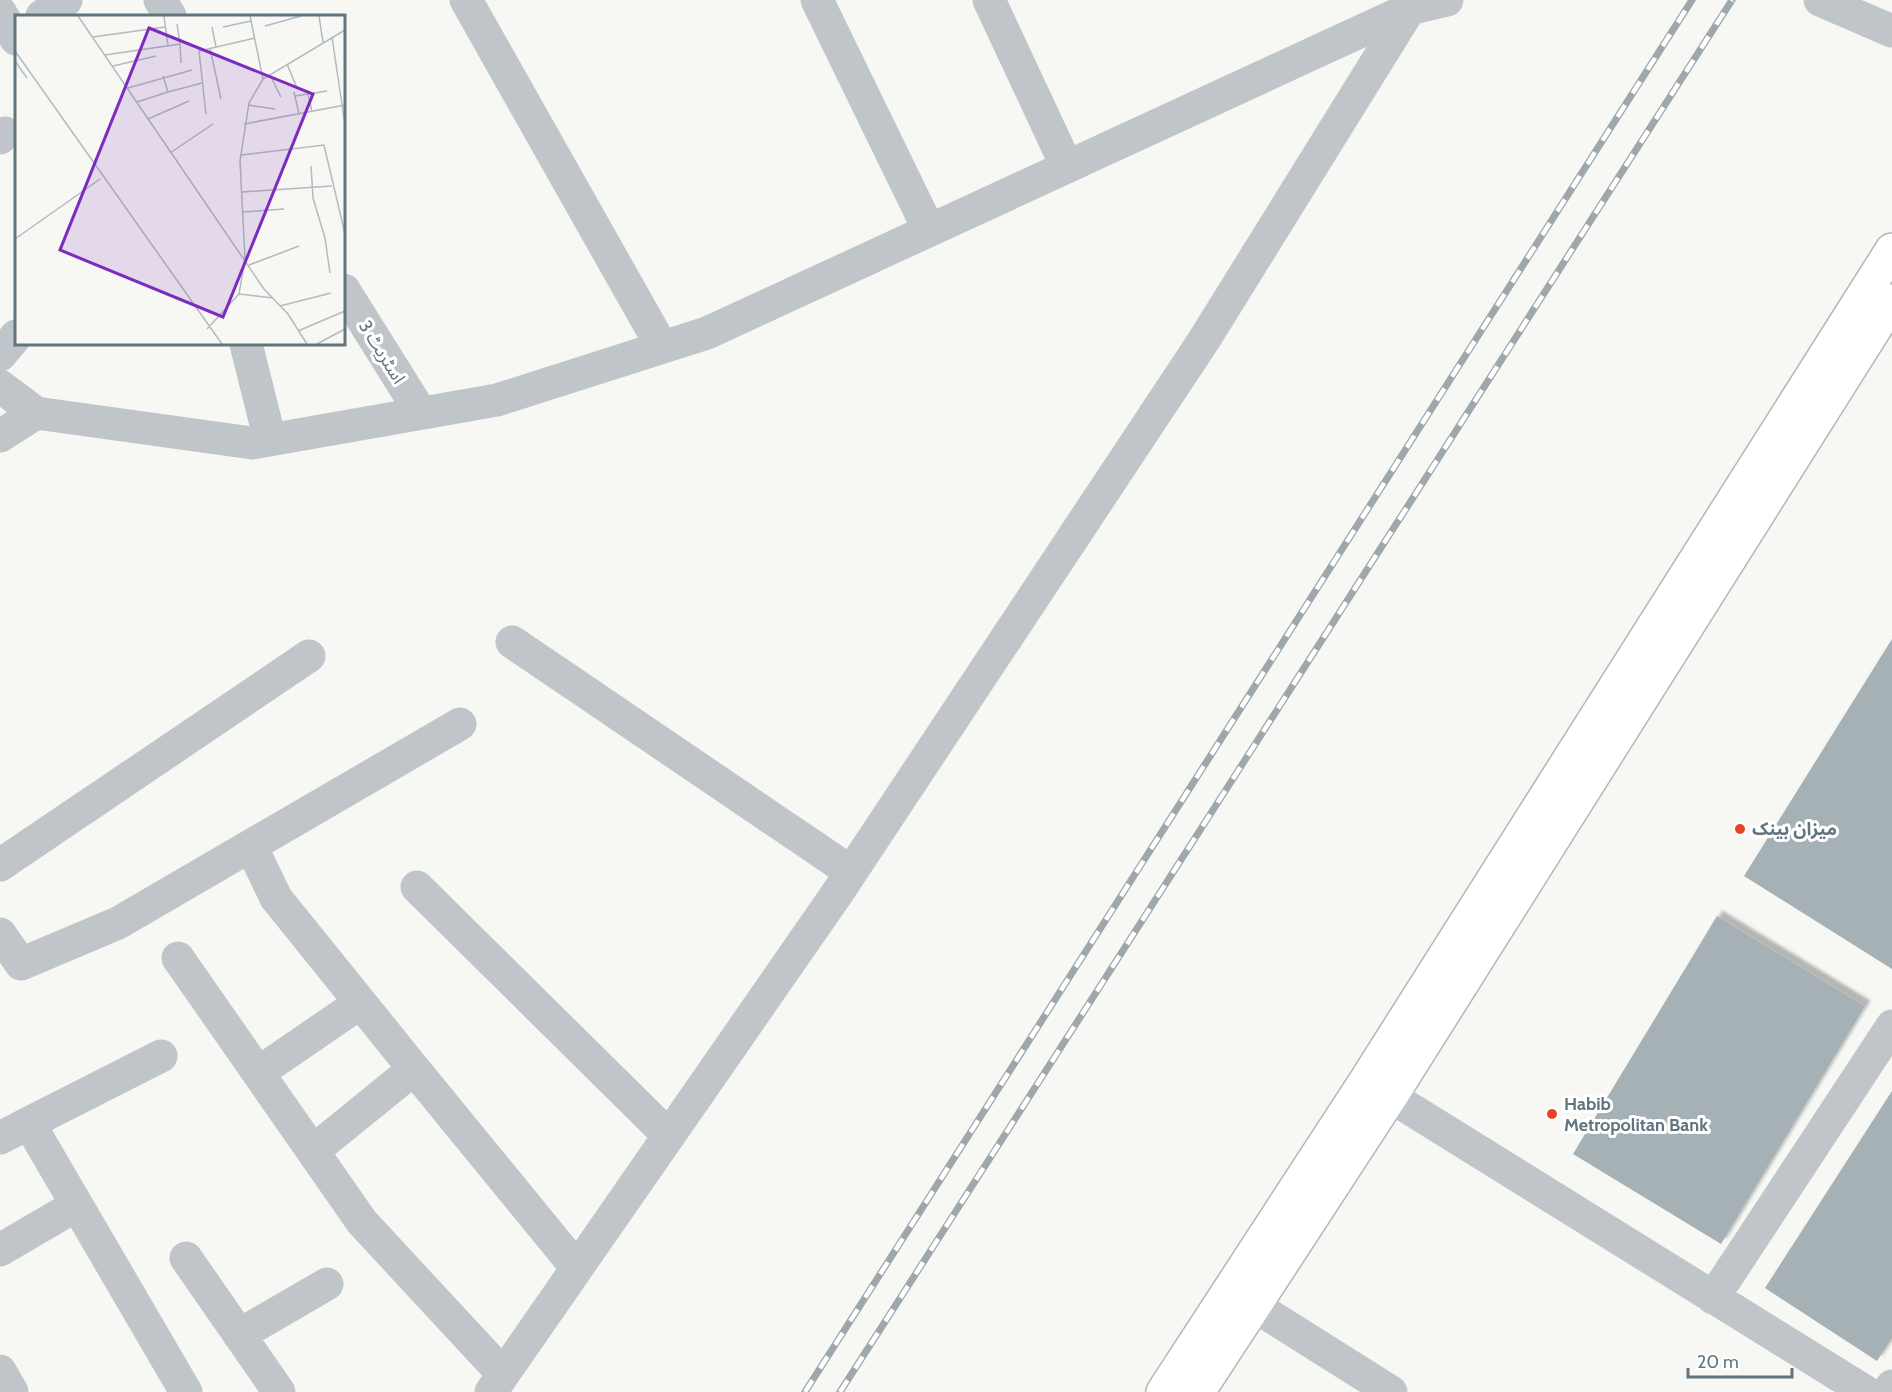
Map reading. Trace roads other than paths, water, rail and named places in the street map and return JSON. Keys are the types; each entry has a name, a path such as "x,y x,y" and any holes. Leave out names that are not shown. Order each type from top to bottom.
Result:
{"main road":[{"path":"1198,1392 1253,1305 1378,1089 1892,250"},
{"path":"1163,1392 1378,1089 1892,302"}],"street":[{"path":"44,15 66,0"},
{"path":"160,0 169,15"},
{"path":"466,0 662,347"},
{"path":"817,0 929,230"},
{"path":"989,0 1067,167"},
{"path":"0,386 36,413 252,443 497,400 707,333 1067,167 1412,4 1448,0"},
{"path":"1820,0 1892,31"},
{"path":"178,958 362,1222 497,1383 851,872 1204,340 1412,4"},
{"name":"اسٹریٹ 3","path":"345,292 421,413"},
{"path":"0,355 15,337"},
{"path":"246,345 270,440"},
{"path":"0,436 36,413"},
{"path":"513,642 851,872"},
{"path":"0,865 309,656"},
{"path":"0,934 21,964 118,923 460,724"},
{"path":"251,846 276,898 576,1267"},
{"path":"417,887 668,1135"},
{"path":"258,1073 360,1003"},
{"path":"1713,1298 1892,1026"},
{"path":"0,1138 161,1056"},
{"path":"313,1151 414,1069"},
{"path":"1378,1089 1866,1392"},
{"path":"29,1123 75,1206 186,1392"},
{"path":"0,1250 75,1206"},
{"path":"186,1258 279,1392"},
{"path":"239,1335 327,1284"},
{"path":"1253,1305 1391,1392"},
{"path":"0,1371 12,1392"},
{"path":"1888,1392 1892,1386"}],"railway":[{"path":"805,1392 1692,0"},
{"path":"840,1392 1732,0"}],"place":[{"name":"میزان بینک","path":"1740,829"},
{"name":"Habib Metropolitan Bank","path":"1552,1114"}]}
